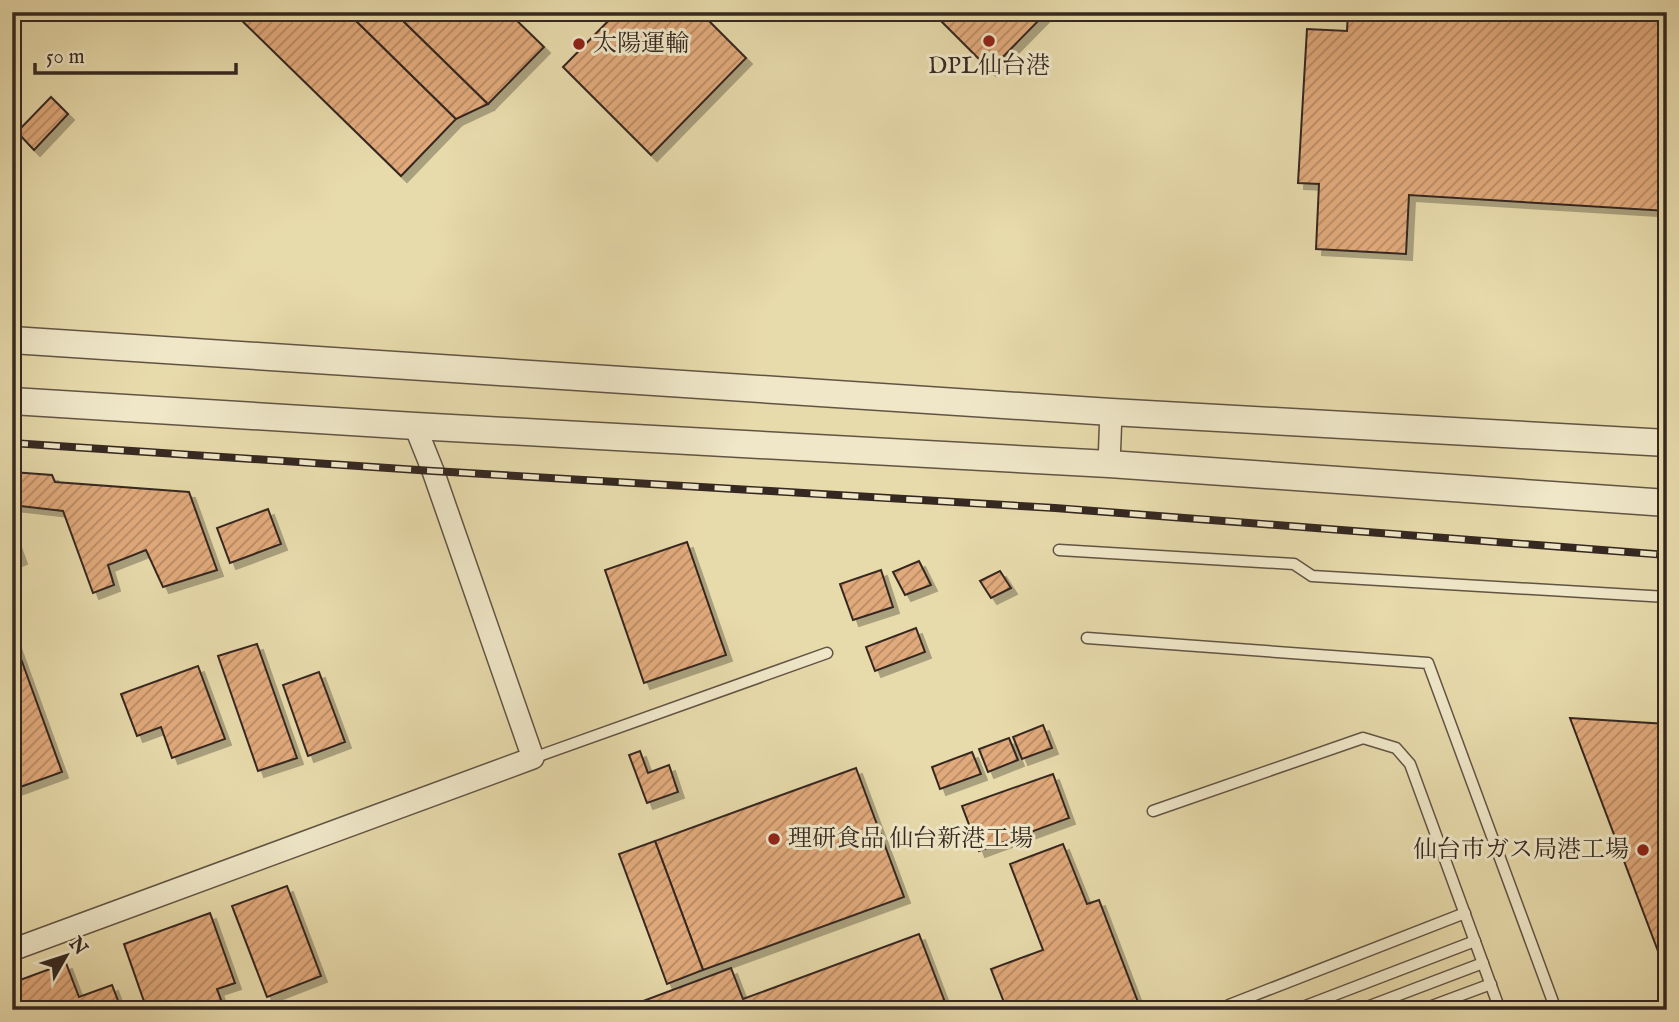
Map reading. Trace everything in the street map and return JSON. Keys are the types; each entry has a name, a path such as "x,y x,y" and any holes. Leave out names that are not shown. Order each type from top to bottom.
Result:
{"street":[{"path":"12,340 1111,412 1667,443"},
{"path":"12,401 1108,464 1667,503"},
{"path":"1108,464 1111,412"},
{"path":"12,950 533,758 415,426"}],"lane":[{"path":"1059,550 1294,564 1312,576 1667,597"},
{"path":"1087,638 1428,663 1556,1010"},
{"path":"533,758 827,653"},
{"path":"1153,811 1363,738 1396,748 1410,764 1491,984 1496,1008"},
{"path":"1229,1005 1465,913"},
{"path":"1295,1010 1475,941"},
{"path":"1359,1010 1483,963"},
{"path":"1421,1010 1491,984"}],"building":[{"path":"233,12 347,12 456,119 401,176"},
{"path":"347,12 394,12 488,104 456,119"},
{"path":"394,12 508,12 544,47 488,104"},
{"path":"617,12 700,12 746,58 651,155 563,67"},
{"name":"DPL仙台港","path":"932,12 1047,12 990,70"},
{"path":"1348,12 1667,12 1667,211 1409,195 1406,254 1316,249 1319,184 1298,183 1307,29 1347,31"},
{"path":"51,97 68,114 34,150 17,132"},
{"path":"12,472 52,475 55,482 189,492 217,570 163,587 146,550 108,565 114,585 93,593 63,511 12,505"},
{"path":"268,509 281,544 230,563 217,528"},
{"path":"12,533 21,558 12,562"},
{"path":"687,542 726,655 644,683 605,570"},
{"path":"919,561 931,585 905,595 893,572"},
{"path":"881,570 893,607 853,620 840,584"},
{"path":"1000,571 1011,588 991,598 980,581"},
{"path":"916,628 925,652 875,671 866,647"},
{"path":"12,634 62,772 12,790"},
{"path":"257,644 297,758 258,771 218,656"},
{"path":"198,666 225,739 172,758 161,727 137,736 121,694"},
{"path":"319,672 345,742 308,756 283,685"},
{"name":"仙台市ガス局港工場","path":"1570,718 1667,724 1667,975"},
{"path":"1043,725 1052,748 1022,759 1013,737"},
{"path":"1009,738 1018,760 988,772 979,749"},
{"path":"640,751 648,773 669,765 678,792 647,803 629,755"},
{"path":"972,752 981,774 940,789 932,767"},
{"path":"856,768 904,897 703,970 655,841"},
{"path":"1053,774 1069,818 979,851 962,806"},
{"path":"655,841 703,970 667,984 619,854"},
{"path":"1063,844 1087,904 1099,900 1141,1010 1007,1010 991,969 1043,950 1010,864"},
{"path":"287,886 321,976 267,997 232,906"},
{"path":"210,913 235,983 217,989 224,1008 147,1010 124,944"},
{"path":"919,934 948,1010 638,1010 635,1004 731,968 743,999"},
{"path":"66,963 79,997 112,985 120,1006 110,1010 12,1010 12,983"},
{"path":"1397,996 1402,1010 1362,1010"}],"railway":[{"path":"12,443 1055,508 1667,555"}],"place":[{"name":"DPL仙台港","path":"989,41"},
{"name":"太陽運輸","path":"579,44"},
{"name":"理研食品 仙台新港工場","path":"774,839"},
{"name":"仙台市ガス局港工場","path":"1643,850"}]}
